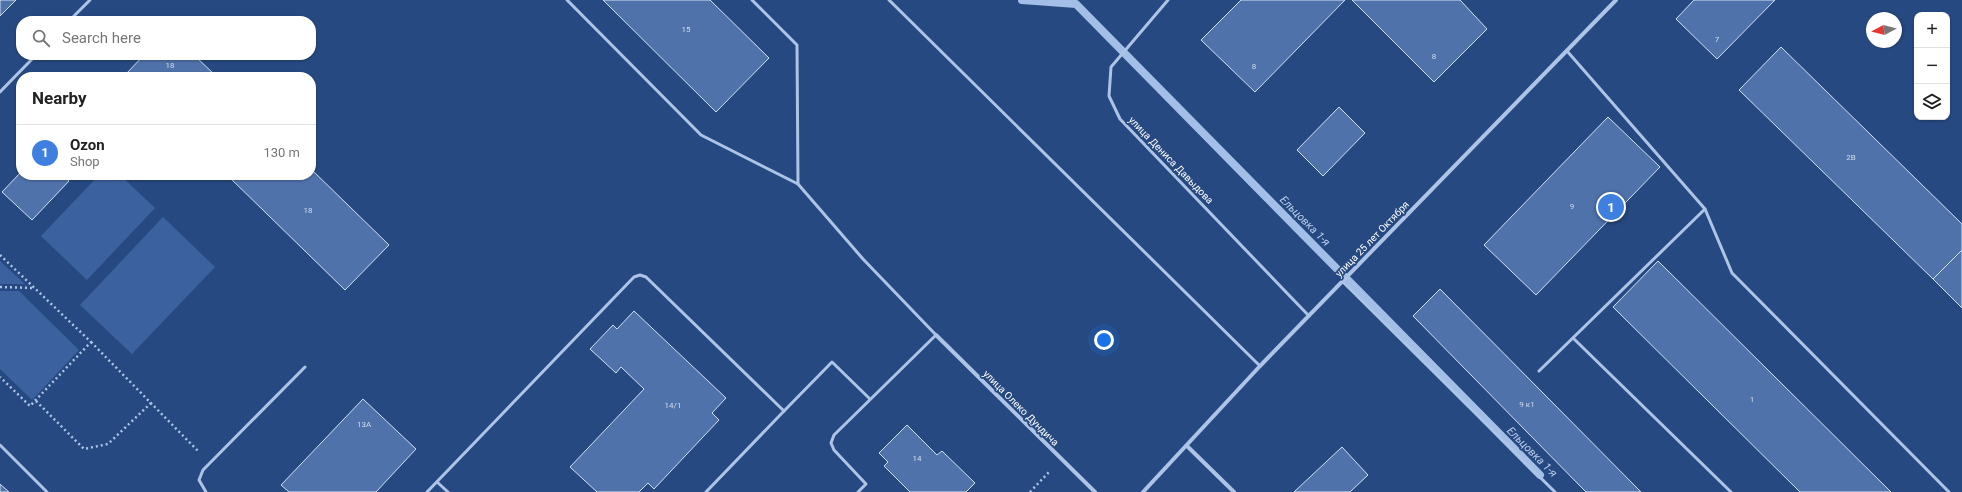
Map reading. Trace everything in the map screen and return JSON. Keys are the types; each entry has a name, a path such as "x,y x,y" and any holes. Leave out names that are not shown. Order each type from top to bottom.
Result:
{"street":[{"name":"улица 25 лет Октября","path":"1143,492 1260,366 1616,0"},
{"name":"улица Олеко Дундича","path":"936,335 1095,492"},
{"path":"1187,446 1234,492"}],"lane":[{"path":"74,16 90,0"},
{"path":"566,0 701,135 798,184 863,259 936,335 834,435 831,442 834,450 866,484 858,492"},
{"path":"752,0 797,45 798,184"},
{"path":"889,0 1260,366"},
{"name":"улица Дениса Давыдова","path":"1168,0 1111,67 1110,96 1120,118 1309,316"},
{"path":"1567,51 1705,209 1732,273 1949,492"},
{"path":"19,72 31,60"},
{"path":"0,92 16,76"},
{"path":"1539,371 1705,209"},
{"path":"427,492 629,283 640,275 646,277 784,411"},
{"path":"1342,281 1555,492"},
{"path":"1573,338 1731,492"},
{"path":"706,492 832,362 870,400"},
{"path":"206,492 199,480 203,470 305,367"},
{"path":"0,445 47,492"},
{"path":"437,482 448,492"}],"path":[{"path":"0,255 92,342 210,463"},
{"path":"0,287 34,288"},
{"path":"0,377 30,406 92,342"},
{"path":"36,401 84,448 108,444 151,403"},
{"path":"1030,492 1062,459"}],"shaded area":[{"path":"94,180 125,180 155,208 87,280 41,236"},
{"path":"163,217 215,267 132,354 80,305"},
{"path":"0,261 25,284 0,284"},
{"path":"0,291 19,291 79,350 32,400 0,369"}],"building":[{"path":"0,0 16,0 0,16"},
{"path":"603,0 710,0 769,58 716,112"},
{"path":"1241,0 1345,0 1255,92 1201,40"},
{"path":"1352,0 1460,0 1487,29 1434,82"},
{"path":"1694,0 1775,0 1717,59 1676,19"},
{"path":"1781,47 1962,224 1962,250 1933,279 1739,90"},
{"path":"139,60 199,60 212,72 128,72"},
{"path":"1339,107 1365,133 1323,176 1297,150"},
{"path":"1608,117 1660,167 1536,295 1484,245"},
{"path":"316,174 389,245 345,290 232,180 316,180"},
{"path":"16,177 16,180 69,181 32,220 2,192"},
{"path":"1962,250 1962,308 1933,279"},
{"path":"1658,261 1891,492 1800,492 1613,307"},
{"path":"1440,289 1641,492 1586,492 1413,316"},
{"path":"634,311 726,398 712,413 719,420 654,489 648,483 639,492 597,492 570,467 644,389 621,367 616,373 590,349 613,325 617,329"},
{"path":"363,399 416,449 376,492 289,492 281,485"},
{"path":"907,425 937,455 942,451 975,483 966,492 910,492 884,466 888,462 879,453"},
{"path":"1342,447 1368,475 1350,492 1294,492"},
{"path":"0,484 9,492 0,492"}],"waterway":[{"name":"Ельцовка 1-я","path":"1022,0 1076,4 1540,475"}],"place":[{"name":"Ozon","path":"1611,207"}]}
